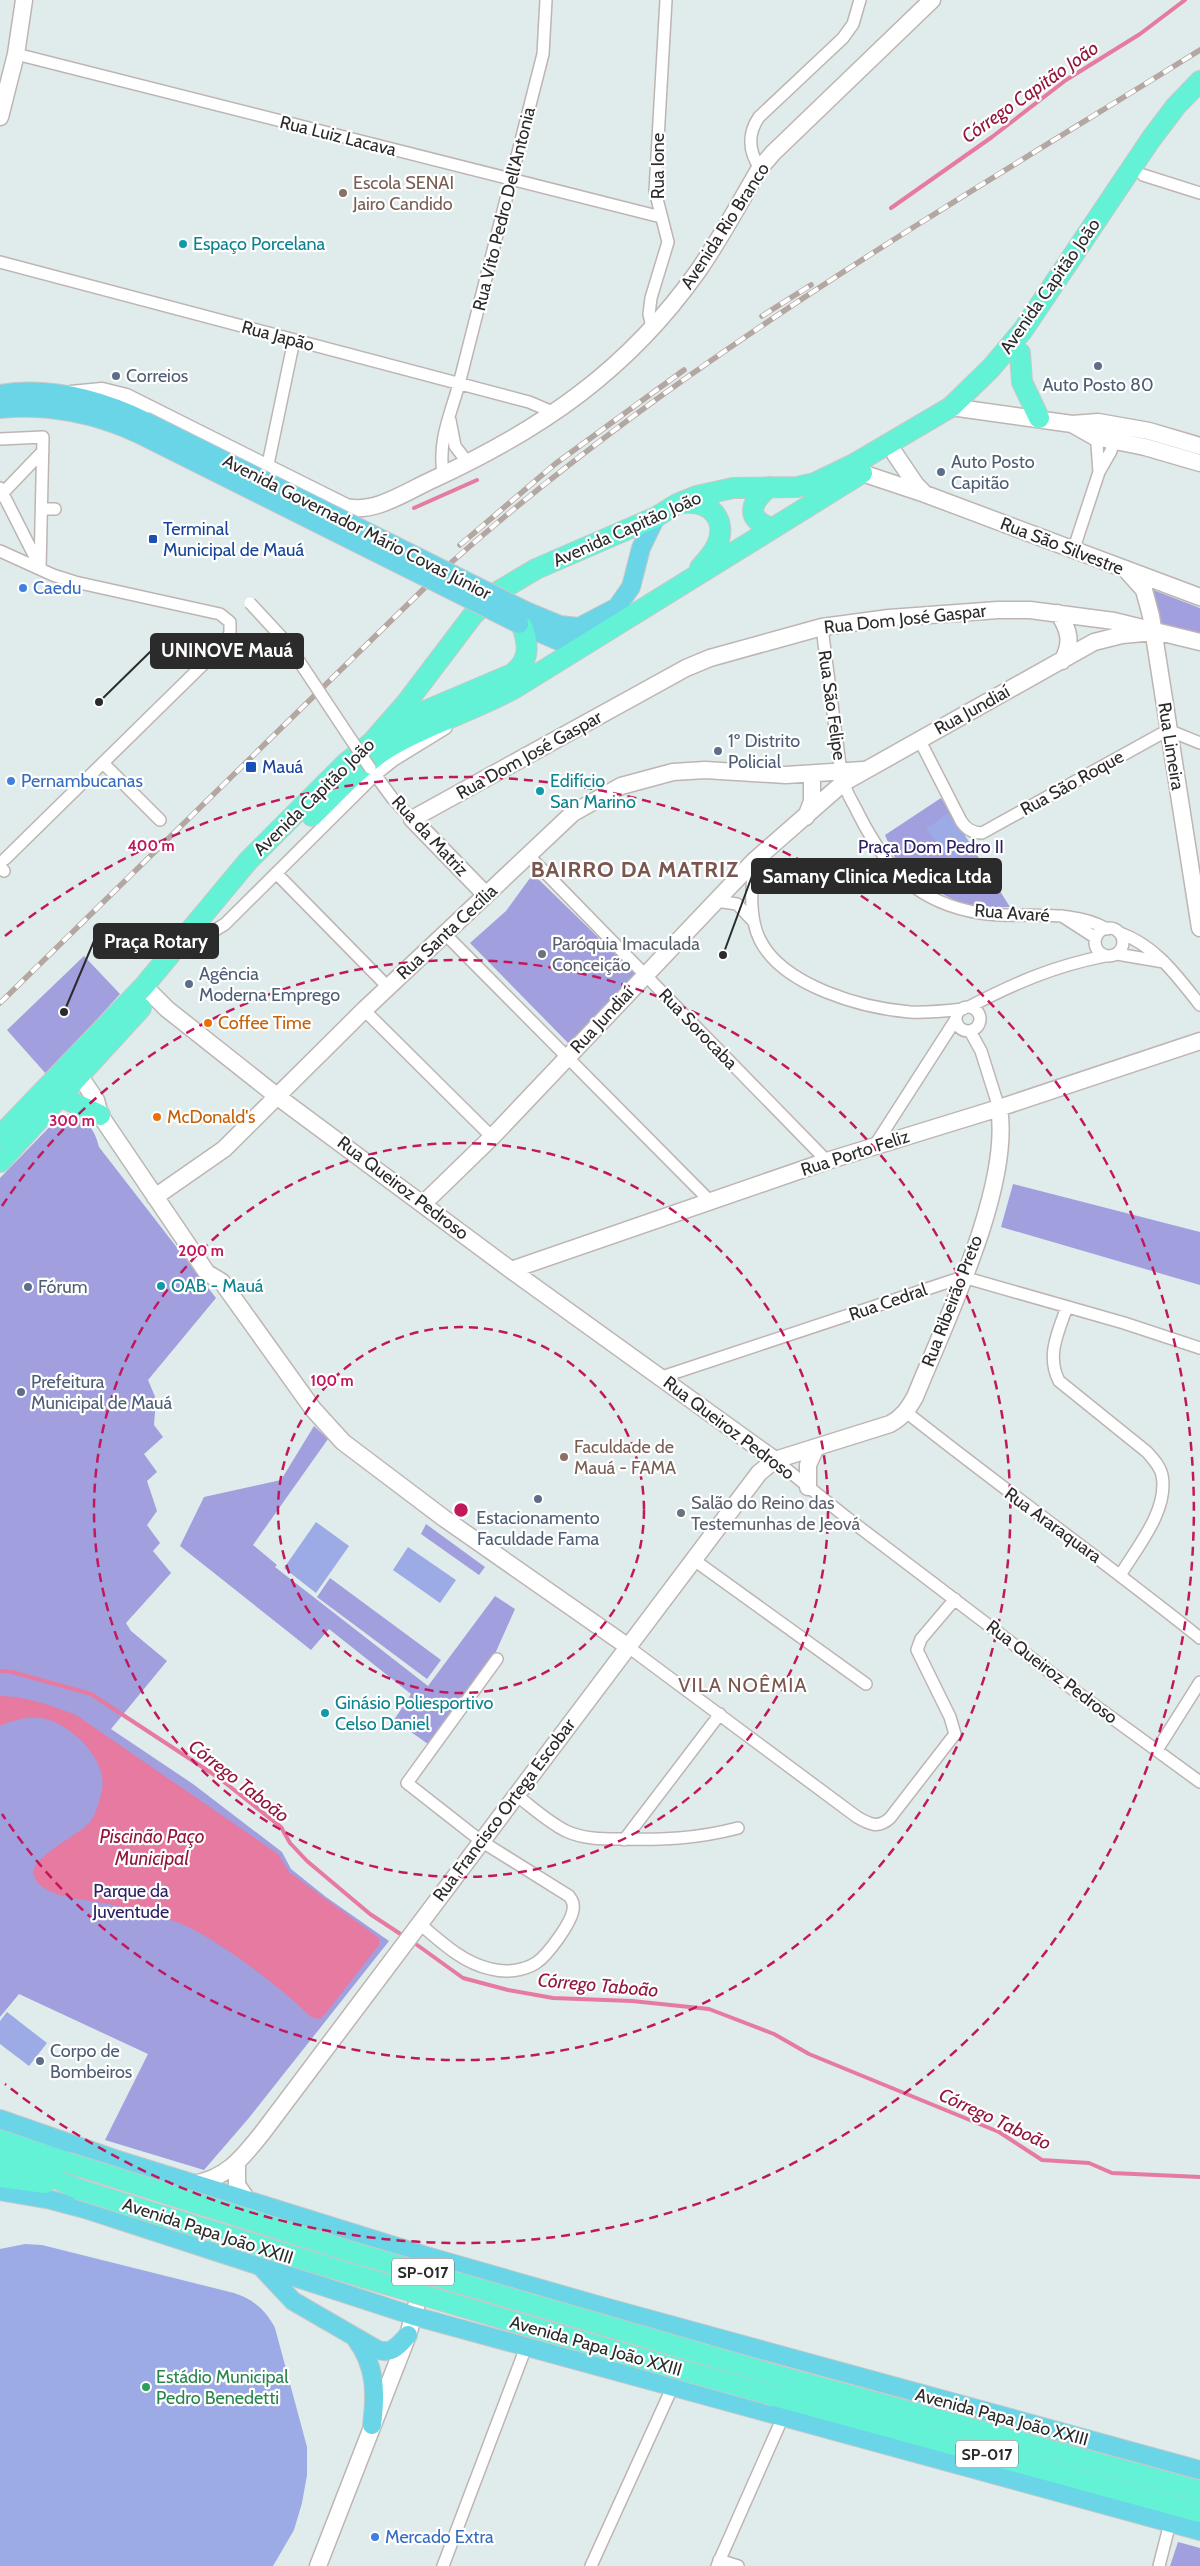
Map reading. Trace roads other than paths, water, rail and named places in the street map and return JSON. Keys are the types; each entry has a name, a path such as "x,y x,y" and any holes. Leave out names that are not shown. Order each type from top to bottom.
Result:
{"highway":[{"name":"Avenida Capitão João","path":"149,990 248,861 346,763 372,742 407,702 473,616 499,591 536,570 656,517 677,504 714,491 815,484 959,408 1023,330 1151,139 1176,106 1200,81"},
{"name":"Avenida Capitão João","path":"149,990 198,941 265,861 371,760 411,734 484,705 586,644 771,528 895,454 959,408 1020,353 1180,122 1200,99"},
{"path":"1020,353 1022,382 1039,418"},
{"path":"769,487 758,496 753,504 753,514 761,525 771,528"},
{"path":"677,504 692,502 704,504 716,516 719,535 717,545 710,555 686,582"},
{"path":"656,517 681,514 701,517 707,522 714,536 710,555"},
{"path":"372,742 425,711 512,674 520,668 528,648 522,620"},
{"path":"0,1162 61,1097 75,1069 114,1018 149,990"},
{"path":"0,1136 75,1069 149,990"},
{"path":"61,1097 81,1104 100,1115"},
{"name":"Avenida Papa João XXIII","path":"0,2140 352,2252 782,2377 1200,2491"},
{"name":"Avenida Papa João XXIII","path":"0,2158 47,2174 78,2189 455,2306 1200,2512"},
{"path":"0,2177 78,2189"}],"main road":[{"name":"Avenida Governador Mário Covas Júnior","path":"0,394 28,392 95,401 142,428 522,620 561,642 586,644"},
{"name":"Avenida Governador Mário Covas Júnior","path":"0,409 68,411 142,428"},
{"name":"Avenida Governador Mário Covas Júnior","path":"522,620 579,627 617,607 632,587 641,548 656,517"},
{"name":"Avenida Papa João XXIII","path":"0,2119 192,2184 430,2257 594,2304 1200,2470"},
{"name":"Avenida Papa João XXIII","path":"0,2191 34,2196 77,2207 414,2316 1200,2531"},
{"path":"261,2267 294,2301 384,2352 395,2348 408,2335"},
{"path":"354,2336 365,2350 375,2384 372,2425"}],"street":[{"path":"0,113 16,54 24,0"},
{"name":"Rua Vito Pedro Dell'Antonia","path":"443,474 441,446 444,431 459,384 544,54 546,0"},
{"name":"Rua Ione","path":"652,327 649,314 651,298 668,242 655,191 666,0"},
{"path":"760,168 755,161 751,145 753,126 759,116 842,38 853,24 860,0"},
{"name":"Avenida Rio Branco","path":"266,469 346,507 356,509 375,506 468,464 511,441 555,413 611,369 652,327 697,272 760,168 932,0"},
{"name":"Rua Luiz Lacava","path":"16,54 661,217"},
{"path":"1143,175 1200,193"},
{"name":"Rua Japão","path":"0,262 529,402 555,413"},
{"path":"61,395 102,391 113,392 266,469 294,340"},
{"path":"959,408 1039,418 1115,433 1149,431 1200,446"},
{"name":"Rua Vito Pedro Dell'Antonia","path":"450,416 452,438 460,454 468,464"},
{"path":"1097,430 1100,472"},
{"path":"1115,433 1145,447 1200,462"},
{"path":"1073,551 1115,433"},
{"path":"0,439 43,437 40,569"},
{"path":"43,453 55,455"},
{"path":"40,569 1,493 43,453"},
{"name":"Rua São Silvestre","path":"895,454 916,485 925,494"},
{"name":"Rua São Silvestre","path":"862,473 925,494 1127,571 1151,586 1200,597"},
{"path":"42,509 54,509"},
{"path":"0,551 75,582 220,614 230,622 227,641 2,863"},
{"name":"Rua Limeira","path":"1151,586 1154,632 1168,730 1200,928"},
{"name":"Rua da Matriz","path":"250,603 286,643 393,799 486,895"},
{"name":"Rua Dom José Gaspar","path":"412,818 686,668 710,658 822,627 889,618 998,610 1058,613 1114,621 1200,642"},
{"path":"1058,613 1069,633 1067,653 1062,661"},
{"name":"Rua São Felipe","path":"822,627 842,777"},
{"name":"Rua Jundiaí","path":"423,1204 492,1136 754,861 805,819 842,777 866,769 1106,637 1154,632"},
{"path":"198,941 225,924 373,772 484,705"},
{"path":"1168,730 1200,743"},
{"name":"Rua São Roque","path":"919,739 961,821 967,829 976,833 982,833 1168,730"},
{"path":"103,763 160,820"},
{"name":"Rua Santa Cecília","path":"155,1196 224,1149 364,1010 573,812 621,786 673,772 704,770 842,777"},
{"name":"Rua Santa Cecília","path":"786,775 812,782 842,777"},
{"name":"Rua Avaré","path":"842,777 865,827 887,861 904,880 920,891 952,906 980,913 1062,916 1085,919 1107,929"},
{"path":"805,819 812,801 812,782"},
{"name":"Rua Sorocaba","path":"528,855 827,1161"},
{"path":"754,861 752,900 754,922 763,945 780,964 798,977 840,997 862,1004 912,1012 966,1008 976,1010 973,1026"},
{"path":"276,873 388,987"},
{"path":"716,900 737,904 754,922"},
{"name":"Rua Avaré","path":"1062,916 1096,940"},
{"path":"1079,961 1107,929 1120,933 1147,945 1200,1005"},
{"path":"875,1145 938,1046 956,1019 966,1008 1038,973 1079,961 1111,955 1122,947 1120,933"},
{"path":"445,934 566,1059 710,1201"},
{"path":"1096,940 1098,951 1111,955 1164,962"},
{"name":"Rua Queiroz Pedroso","path":"149,990 167,1009 278,1097 511,1270 775,1460 1067,1685 1200,1782"},
{"path":"938,1046 973,1026 998,992"},
{"path":"364,1010 492,1136"},
{"path":"956,1019 959,1026 973,1026"},
{"name":"Rua Ribeirão Preto","path":"775,1460 890,1424 906,1412 915,1397 978,1238 997,1170 1002,1138 999,1108 973,1026"},
{"name":"Rua Porto Feliz","path":"511,1270 875,1145 999,1108 1200,1041"},
{"path":"75,1069 96,1100 100,1115 207,1273 222,1282 314,1409 343,1442 445,1519 627,1646 870,1825 884,1823 955,1734 950,1717 917,1650 921,1639 955,1599"},
{"path":"963,1277 1067,1306 1200,1348"},
{"name":"Rua Cedral","path":"662,1377 963,1277"},
{"path":"1067,1306 1055,1340 1053,1369 1060,1381 1147,1452 1159,1466 1162,1475 1159,1508 1121,1574"},
{"name":"Rua Araraquara","path":"906,1412 995,1482 1121,1574 1200,1638"},
{"path":"808,1487 808,1466 816,1447"},
{"name":"Rua Francisco Ortega Escobar","path":"192,2184 218,2177 237,2164 417,1929 749,1485 775,1460"},
{"path":"694,1560 866,1684"},
{"path":"417,1929 472,1963 492,1970 510,1971 537,1962 549,1950 570,1920 573,1902 569,1896 481,1841 406,1783 497,1659"},
{"path":"1157,1750 1200,1682"},
{"path":"624,1840 720,1714"},
{"path":"516,1795 567,1832 588,1837 624,1840 671,1840 707,1836 738,1828"},
{"path":"237,2164 237,2185 248,2201"},
{"path":"318,2566 408,2335 430,2257"},
{"path":"443,2566 526,2347"},
{"path":"591,2566 672,2388"},
{"path":"738,2566 718,2563 782,2418"},
{"path":"1159,2566 1170,2523"}],"water":[{"name":"Piscinão Paço Municipal","path":"0,1696 30,1700 76,1715 278,1854 289,1872 379,1938 379,1945 326,2013 320,2019 311,2017 256,1971 211,1939 187,1926 166,1918 57,1894 39,1884 34,1876 34,1869 38,1862 54,1848 82,1829 93,1817 100,1798 102,1778 93,1754 74,1734 52,1721 41,1718 20,1719 0,1726"}],"waterway":[{"name":"Córrego Capitão João","path":"891,208 992,137 1066,80 1140,34 1185,0"},
{"name":"Córrego Capitão João","path":"414,508 477,480"},
{"name":"Córrego Taboão","path":"0,1671 12,1672 91,1694 219,1778 281,1827 290,1843 307,1861 370,1914 405,1937"},
{"name":"Córrego Taboão","path":"413,1942 463,1978 508,1990 553,1998 632,2001 709,2009 774,2034 809,2054 999,2132 1042,2160 1089,2163 1112,2173 1200,2177"}],"railway":[{"path":"0,1003 445,568 533,494 623,424 716,357 811,293 1005,170 1200,50"},
{"path":"762,316 811,285"},
{"path":"460,545 555,464 684,370"}],"place":[{"name":"Escola SENAI Jairo Candido","path":"343,193"},
{"name":"Espaço Porcelana","path":"183,244"},
{"name":"Auto Posto 80","path":"1098,366"},
{"name":"Correios","path":"116,376"},
{"name":"Auto Posto Capitão","path":"941,472"},
{"name":"Terminal Municipal de Mauá","path":"153,539"},
{"name":"Caedu","path":"23,588"},
{"name":"UNINOVE Mauá","path":"99,702"},
{"name":"1º Distrito Policial","path":"718,751"},
{"name":"Mauá","path":"251,767"},
{"name":"Pernambucanas","path":"11,781"},
{"name":"Edifício San Marino","path":"540,791"},
{"name":"Paróquia Imaculada Conceição","path":"542,954"},
{"name":"Samany Clinica Medica Ltda","path":"723,955"},
{"name":"Agência Moderna Emprego","path":"189,984"},
{"name":"Praça Rotary","path":"64,1012"},
{"name":"Coffee Time","path":"208,1023"},
{"name":"McDonald's","path":"157,1117"},
{"name":"OAB - Mauá","path":"161,1286"},
{"name":"Fórum","path":"28,1287"},
{"name":"Prefeitura Municipal de Mauá","path":"21,1392"},
{"name":"Faculdade de Mauá - FAMA","path":"564,1457"},
{"name":"Estacionamento Faculdade Fama","path":"538,1499"},
{"name":"Salão do Reino das Testemunhas de Jeová","path":"681,1513"},
{"name":"Ginásio Poliesportivo Celso Daniel","path":"325,1713"},
{"name":"Corpo de Bombeiros","path":"40,2061"},
{"name":"Estádio Municipal Pedro Benedetti","path":"146,2387"},
{"name":"Mercado Extra","path":"375,2537"}],"district":[{"name":"BAIRRO DA MATRIZ","path":"635,869"},
{"name":"VILA NOÊMIA","path":"743,1685"}],"park label":[{"name":"Praça Dom Pedro II","path":"931,847"},
{"name":"Parque da Juventude","path":"131,1901"}]}
